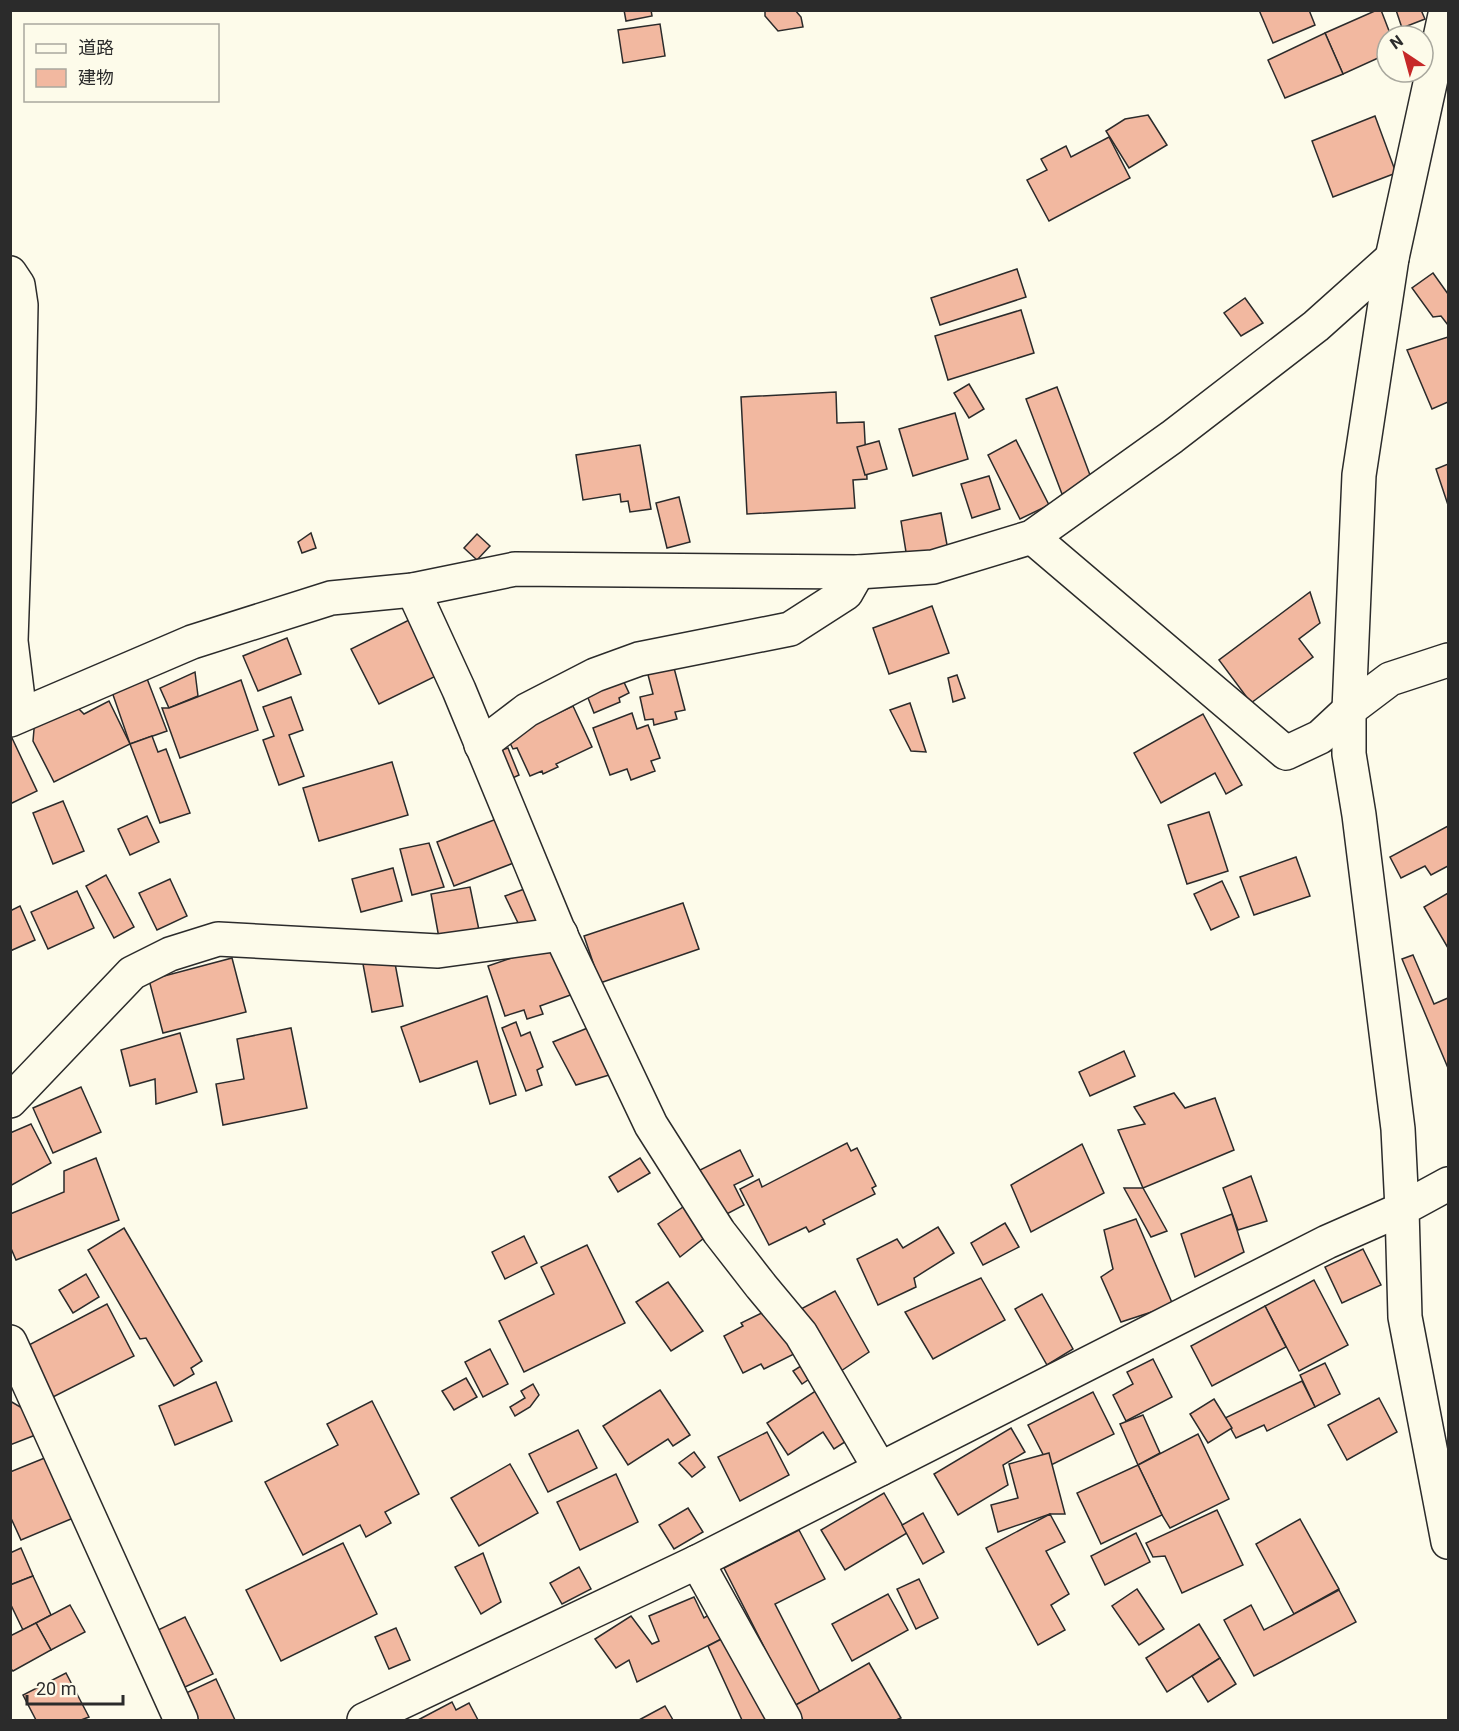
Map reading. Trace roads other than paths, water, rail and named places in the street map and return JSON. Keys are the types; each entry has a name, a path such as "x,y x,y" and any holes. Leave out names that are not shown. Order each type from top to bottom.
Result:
{"street":[{"path":"1446,10 1392,258 1359,476 1349,754 1359,815 1398,1129 1405,1317 1449,1542"},
{"path":"10,273 18,285 21,304 15,408 11,640 15,717 203,638 331,598 413,590 515,569 858,572 933,567 1032,537 1172,437 1316,326 1392,258"},
{"path":"1032,537 1286,753 1320,736 1349,710 1390,679 1449,660"},
{"path":"480,745 527,710 595,675 639,659 790,629 846,594 858,572"},
{"path":"413,590 459,690 480,745 561,934 651,1125 718,1232 801,1334 880,1469"},
{"path":"10,1101 132,973 170,954 218,939 438,951 561,934"},
{"path":"364,1720 697,1562 1327,1242 1402,1209 1449,1184"},
{"path":"10,1342 19,1385 181,1720"},
{"path":"697,1562 784,1720"}]}
